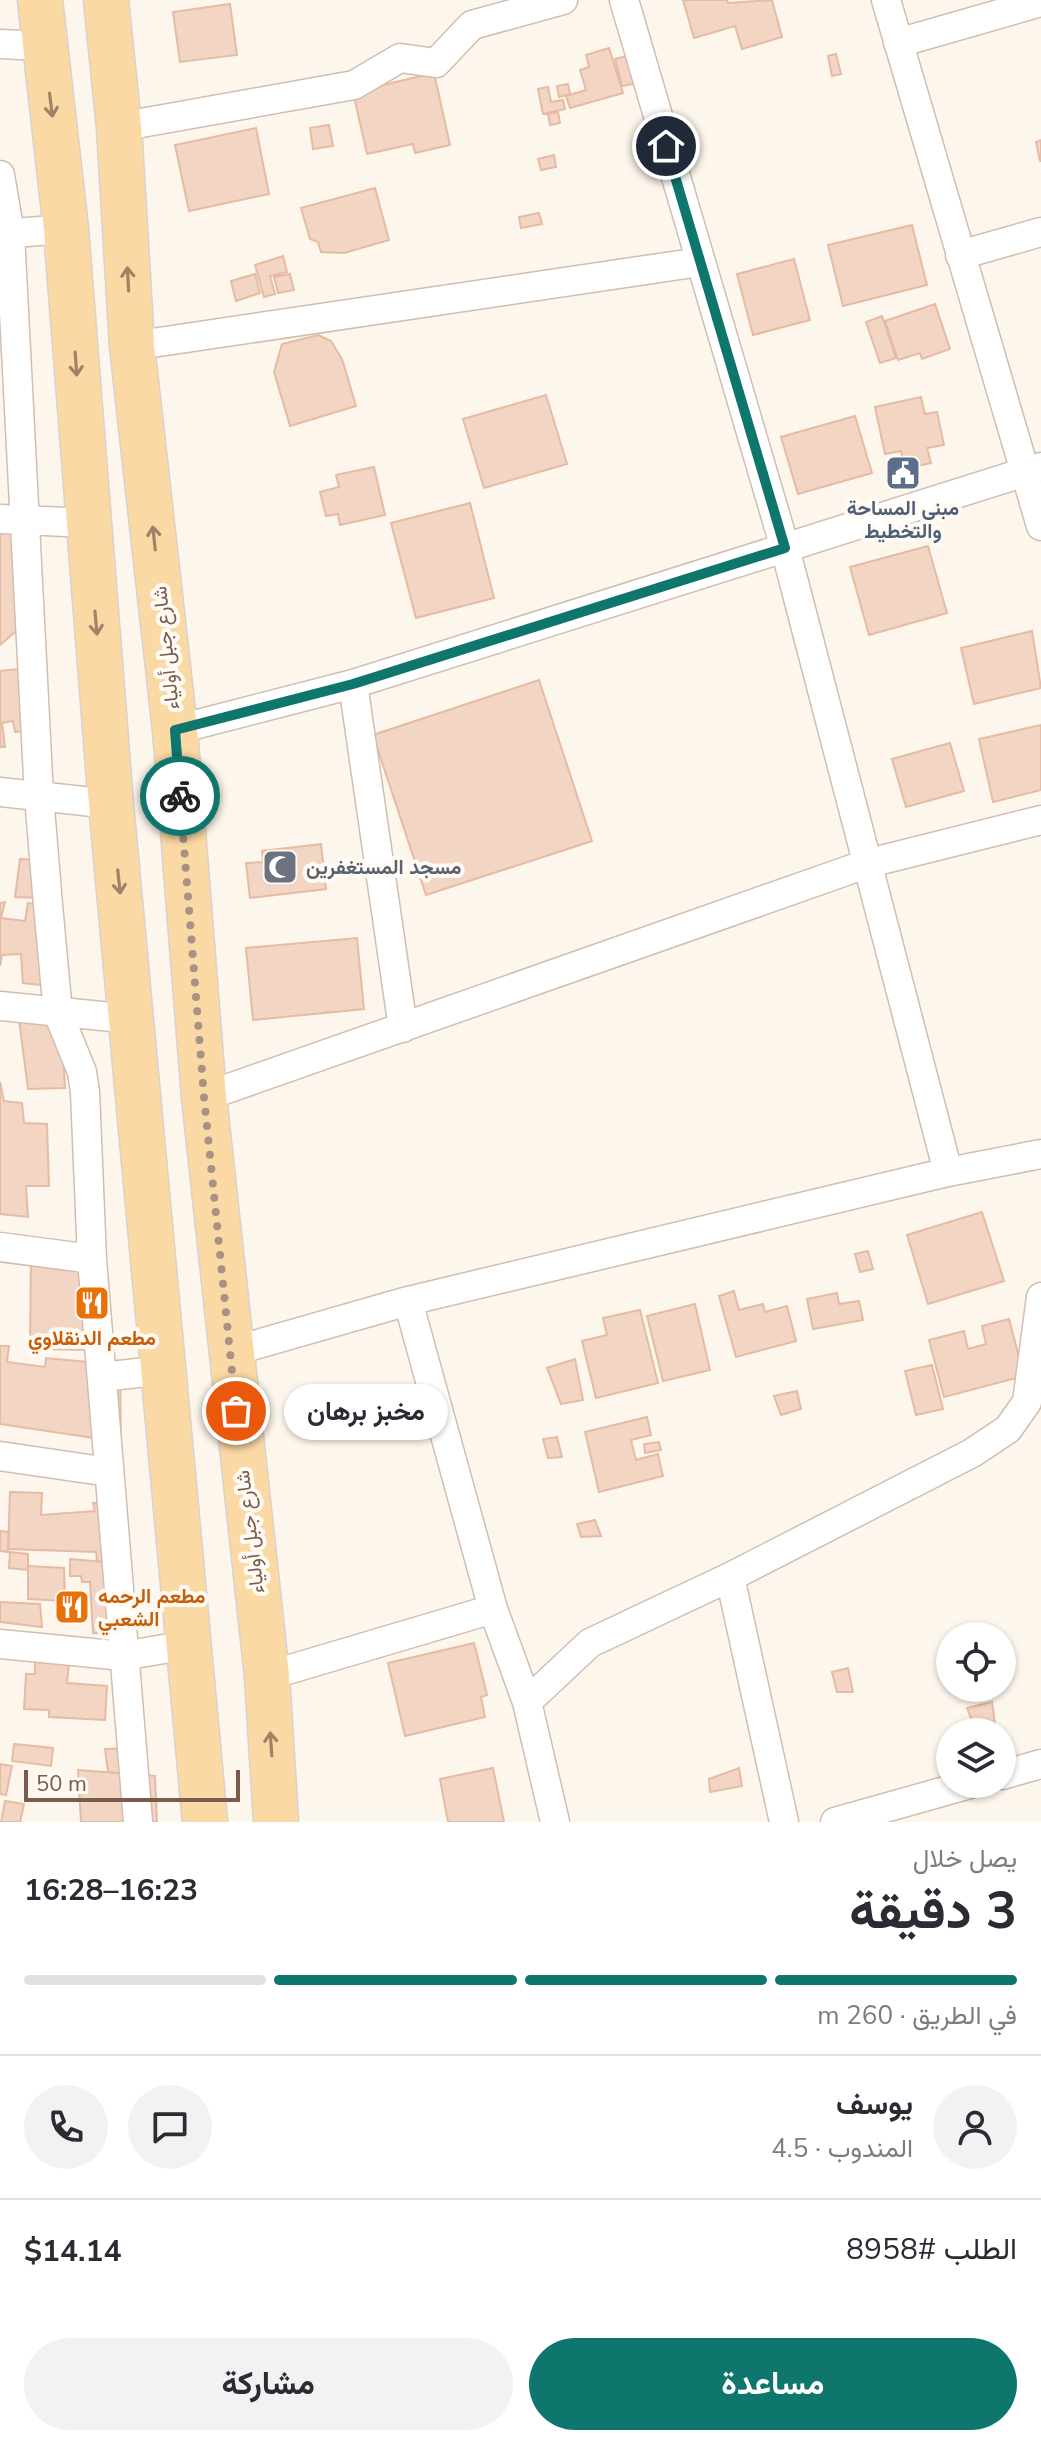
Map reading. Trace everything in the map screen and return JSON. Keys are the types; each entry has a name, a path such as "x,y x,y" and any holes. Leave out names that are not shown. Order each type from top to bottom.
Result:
{"main road":[{"path":"40,0 66,229 111,804 205,1822"},
{"name":"شارع جبل أولياء","path":"106,0 119,127 132,346 175,730 204,1097 267,1676 276,1822"}],"street":[{"path":"119,127 354,85 400,58 436,63 472,25 563,0"},
{"path":"624,0 785,548 948,1172"},
{"path":"886,0 960,255 1033,469 1041,526"},
{"path":"898,43 1041,2"},
{"path":"0,44 44,46"},
{"path":"0,175 5,234 12,520 58,1013 82,1072 92,1259 138,1822"},
{"path":"5,234 66,229"},
{"path":"960,255 1041,232"},
{"path":"132,346 700,262"},
{"path":"175,730 353,684 1033,469"},
{"path":"12,520 88,523"},
{"path":"353,684 403,1028"},
{"path":"0,792 111,804"},
{"path":"204,1097 869,863 1041,820"},
{"path":"0,1006 132,1019"},
{"path":"230,1352 408,1301 948,1172 1041,1154"},
{"path":"0,1247 92,1259"},
{"path":"527,1702 590,1643 730,1577 972,1453 1008,1429 1027,1402 1041,1297"},
{"path":"408,1301 493,1609 527,1702 555,1822"},
{"path":"102,1377 164,1370"},
{"path":"0,1456 109,1472"},
{"path":"730,1577 784,1822"},
{"path":"267,1676 493,1609"},
{"path":"0,1644 123,1656 187,1645"},
{"path":"1016,1771 1041,1764"},
{"path":"835,1822 936,1794"}],"building":[{"path":"683,0 727,0 728,3 772,0 782,37 742,49 735,26 694,38"},
{"path":"230,4 237,55 180,62 173,12"},
{"path":"609,48 623,93 570,108 566,96 586,90 580,70 589,67 586,55"},
{"path":"836,54 841,74 832,76 828,56"},
{"path":"631,55 638,83 622,86 615,59"},
{"path":"434,73 450,145 415,153 413,144 367,154 353,92"},
{"path":"568,84 570,94 559,97 557,86"},
{"path":"548,87 551,102 563,100 565,109 543,114 538,89"},
{"path":"558,112 560,123 550,125 548,114"},
{"path":"329,125 333,146 313,149 310,128"},
{"path":"256,128 269,194 189,211 175,145"},
{"path":"1041,140 1041,161 1040,161 1036,142"},
{"path":"554,155 556,167 541,170 538,159"},
{"path":"375,188 389,240 344,253 321,252 318,242 310,239 301,208"},
{"path":"539,213 542,224 521,228 519,217"},
{"path":"912,225 927,285 843,306 828,245"},
{"path":"283,256 287,272 270,276 275,294 264,297 255,265"},
{"path":"794,259 810,320 753,335 737,274"},
{"path":"255,274 260,293 236,301 231,281"},
{"path":"290,274 294,290 278,293 274,277"},
{"path":"935,304 950,349 922,359 920,353 898,360 885,321"},
{"path":"882,316 896,358 880,363 866,322"},
{"path":"318,335 331,341 342,359 356,406 290,426 274,372 282,344"},
{"path":"546,395 567,464 484,488 463,419"},
{"path":"921,397 925,414 937,412 944,445 927,448 931,463 904,469 901,451 885,454 875,407"},
{"path":"855,416 872,473 798,494 781,437"},
{"path":"374,467 385,515 340,525 338,514 326,516 320,492 339,487 336,475"},
{"path":"470,503 494,598 416,618 391,523"},
{"path":"22,527 28,621 0,645 0,529"},
{"path":"928,546 947,613 869,635 850,567"},
{"path":"1032,631 1041,688 974,704 961,648"},
{"path":"28,668 38,730 15,732 13,721 2,723 5,747 0,747 0,671"},
{"path":"539,680 592,841 426,895 373,735"},
{"path":"1041,725 1041,790 993,802 979,739"},
{"path":"950,743 964,791 906,807 892,759"},
{"path":"321,844 326,889 250,898 246,863 263,862 262,851"},
{"path":"20,859 51,860 41,898 15,897"},
{"path":"5,902 1,918 25,921 28,903 48,905 50,986 23,983 21,954 2,955 0,966 0,903"},
{"path":"357,938 364,1009 253,1020 246,948"},
{"path":"18,1012 61,1016 65,1088 28,1089"},
{"path":"0,1082 4,1101 22,1103 24,1123 47,1124 49,1186 26,1186 28,1217 0,1214"},
{"path":"982,1212 1004,1281 928,1304 907,1235"},
{"path":"868,1251 873,1269 860,1272 855,1254"},
{"path":"31,1258 89,1266 93,1350 30,1349"},
{"path":"734,1291 739,1310 763,1304 765,1312 787,1306 796,1341 736,1357 719,1296"},
{"path":"837,1293 839,1304 859,1301 863,1320 813,1329 807,1299"},
{"path":"695,1304 710,1370 663,1381 647,1316"},
{"path":"640,1310 658,1383 596,1398 582,1341 607,1335 603,1318"},
{"path":"1009,1319 1024,1376 944,1397 929,1340 964,1331 968,1349 986,1344 982,1326"},
{"path":"0,1346 9,1346 7,1362 45,1367 46,1358 120,1365 121,1442 0,1424"},
{"path":"575,1359 583,1400 561,1404 547,1368"},
{"path":"932,1365 943,1409 916,1415 905,1371"},
{"path":"797,1391 801,1409 781,1415 774,1396"},
{"path":"647,1417 651,1435 631,1440 636,1460 658,1454 663,1476 599,1492 585,1432"},
{"path":"557,1437 562,1457 548,1458 543,1439"},
{"path":"659,1442 661,1450 645,1453 644,1444"},
{"path":"10,1492 42,1493 41,1515 95,1511 93,1503 110,1502 123,1564 97,1561 96,1552 8,1549"},
{"path":"595,1520 601,1536 581,1537 577,1524"},
{"path":"0,1531 9,1532 8,1552 0,1551"},
{"path":"10,1552 28,1554 28,1570 9,1568"},
{"path":"70,1559 114,1563 119,1635 93,1633 90,1582 82,1582 81,1576 70,1576"},
{"path":"28,1566 64,1568 65,1601 28,1599"},
{"path":"65,1592 80,1592 81,1612 66,1612"},
{"path":"0,1602 40,1604 42,1627 0,1622"},
{"path":"474,1643 487,1695 481,1697 485,1717 405,1736 388,1663"},
{"path":"35,1660 69,1664 67,1683 107,1686 105,1720 49,1717 49,1710 24,1709 26,1674 35,1674"},
{"path":"848,1668 853,1692 837,1692 832,1672"},
{"path":"992,1702 994,1718 971,1718 967,1708"},
{"path":"14,1744 53,1748 51,1766 12,1761"},
{"path":"132,1748 134,1774 108,1772 105,1749"},
{"path":"0,1764 12,1766 6,1795 0,1794"},
{"path":"493,1768 504,1822 448,1822 440,1779"},
{"path":"739,1768 742,1786 710,1792 709,1779"},
{"path":"78,1770 155,1776 157,1822 81,1822"},
{"path":"5,1801 24,1804 20,1822 1,1822"}],"way so far":[{"path":"180,796 204,1097 236,1411"}],"place":[{"name":"مبنى المساحة والتخطيط","path":"903,473"},
{"name":"مسجد المستغفرين","path":"280,867"},
{"name":"مطعم الدنقلاوي","path":"92,1303"},
{"name":"مخبز برهان","path":"236,1411"},
{"name":"مطعم الرحمه الشعبي","path":"72,1607"}],"route":[{"path":"180,796 175,730 353,684 785,548 666,146"}]}
